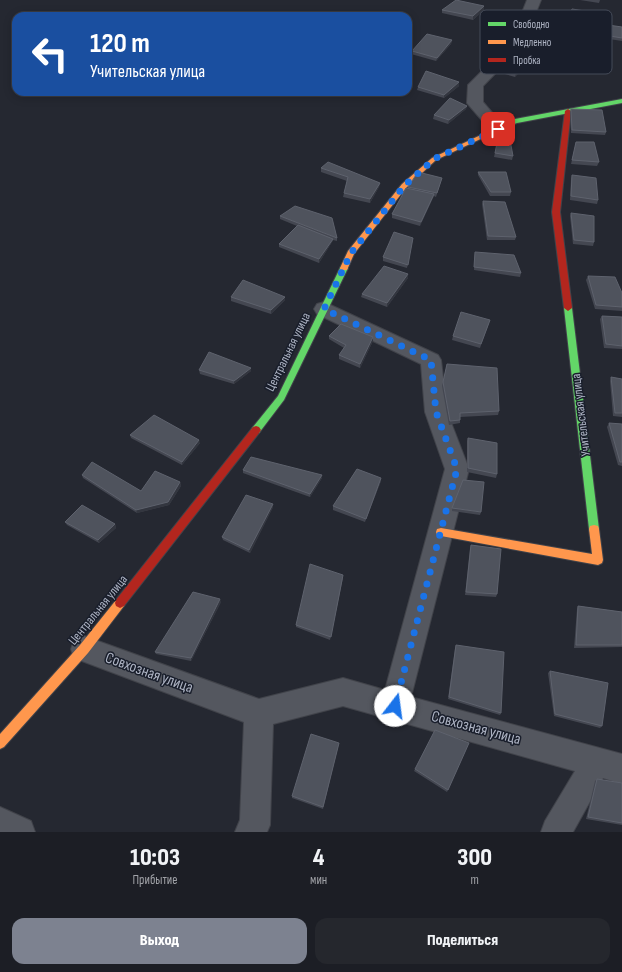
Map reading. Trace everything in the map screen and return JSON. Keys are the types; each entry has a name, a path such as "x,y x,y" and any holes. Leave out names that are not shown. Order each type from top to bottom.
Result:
{"street":[{"path":"530,10 534,0"},
{"path":"486,74 475,85 475,103 498,129"},
{"name":"Центральная улица","path":"0,743 84,649 281,398 351,253 404,186 434,159 515,121 622,101"},
{"name":"Учительская улица","path":"441,532 598,560 556,212 568,111"},
{"path":"324,309 431,360 436,412 457,469 395,706"},
{"name":"Совхозная улица","path":"84,649 259,713 343,692 609,765"},
{"path":"250,832 255,825 259,713"},
{"path":"556,832 609,765"},
{"path":"0,822 20,832"}],"building":[{"path":"456,0 484,6 473,16 442,10"},
{"path":"612,26 622,27 622,38 612,36"},
{"path":"427,34 452,40 437,58 412,51"},
{"path":"426,71 459,82 444,95 418,87"},
{"path":"450,98 467,106 449,120 434,115"},
{"path":"571,109 602,110 606,132 572,130"},
{"path":"498,138 510,140 513,156 495,153"},
{"path":"576,142 594,142 599,162 572,160"},
{"path":"328,162 380,183 370,199 344,193 348,177 321,168"},
{"path":"418,172 442,178 437,193 408,187"},
{"path":"478,172 506,172 511,192 491,192"},
{"path":"572,175 596,178 598,200 571,196"},
{"path":"406,188 434,194 421,222 392,214"},
{"path":"483,201 505,202 516,237 488,236"},
{"path":"295,206 332,218 337,238 280,216"},
{"path":"571,213 594,216 594,242 574,240"},
{"path":"298,225 333,239 319,259 279,244"},
{"path":"394,232 413,238 408,265 383,257"},
{"path":"475,252 514,255 521,273 474,267"},
{"path":"384,266 408,274 387,303 362,294"},
{"path":"588,276 615,277 622,293 622,307 596,305"},
{"path":"243,280 285,297 271,310 231,297"},
{"path":"461,312 490,320 481,344 453,336"},
{"path":"602,316 622,317 622,346 606,344"},
{"path":"341,324 373,337 360,364 339,355 346,345 329,336"},
{"path":"209,352 251,368 234,381 199,370"},
{"path":"447,364 497,368 499,411 460,413 460,420 450,421 443,382"},
{"path":"611,377 622,379 622,413 615,413"},
{"path":"154,415 199,440 182,462 130,435"},
{"path":"609,423 622,424 622,462 620,462"},
{"path":"468,438 497,443 497,474 468,468"},
{"path":"251,457 322,475 310,494 243,470"},
{"path":"92,462 141,491 155,471 180,482 168,502 136,510 82,475"},
{"path":"357,469 381,478 366,519 333,506"},
{"path":"463,480 484,482 481,512 452,508"},
{"path":"246,495 273,504 249,550 222,537"},
{"path":"82,505 115,524 98,540 65,522"},
{"path":"471,545 501,549 497,594 466,592"},
{"path":"310,564 343,575 331,637 296,625"},
{"path":"193,592 220,599 191,658 155,652"},
{"path":"578,606 622,612 622,645 576,645"},
{"path":"456,645 504,652 501,713 449,697"},
{"path":"550,671 608,683 602,726 555,714"},
{"path":"435,730 469,743 448,790 415,769"},
{"path":"311,734 339,743 323,807 292,796"},
{"path":"597,779 622,783 622,823 588,817"}],"traffic: fast":[{"path":"502,127 515,121 622,101"},
{"path":"256,430 281,398 344,268"},
{"path":"568,308 594,529"}],"traffic: slow":[{"path":"344,268 351,253 404,186 434,159 502,127"},
{"path":"441,532 598,560 594,529"},
{"path":"0,743 84,649 120,603"}],"traffic: jam":[{"path":"568,111 556,212 568,308"},
{"path":"120,603 256,430"}],"route":[{"path":"395,706 457,469 436,412 431,360 324,309 351,253 404,186 434,159 498,129"}]}
